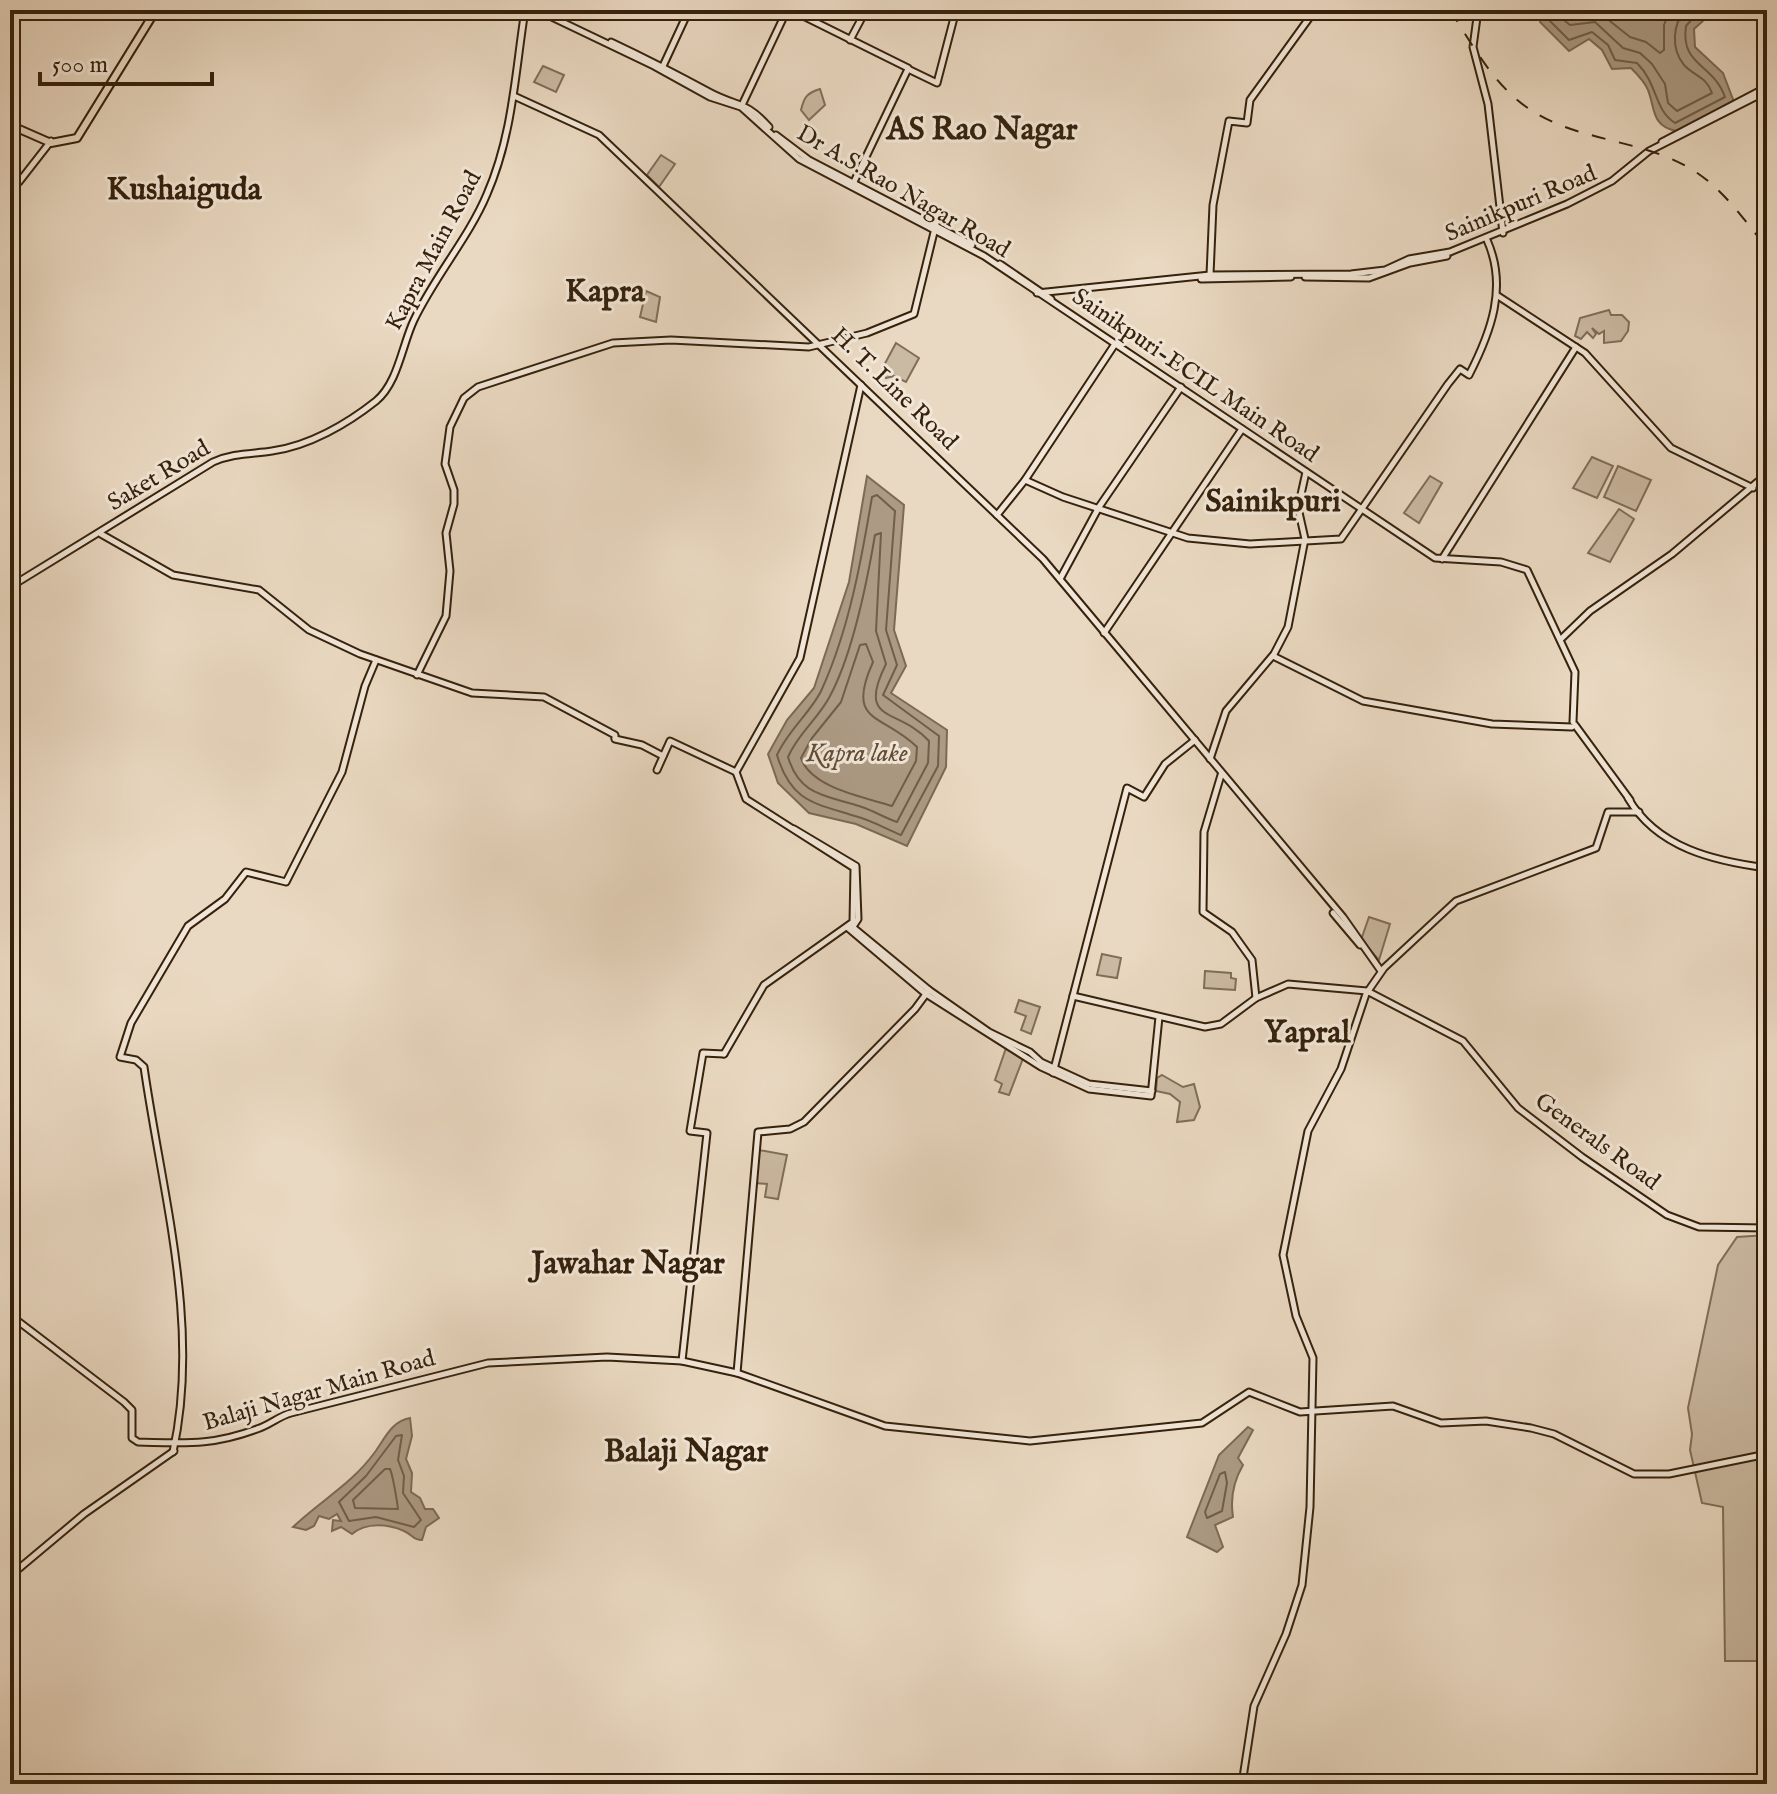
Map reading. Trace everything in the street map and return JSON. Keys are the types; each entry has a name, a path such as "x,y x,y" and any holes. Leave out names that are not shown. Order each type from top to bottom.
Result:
{"main road":[{"path":"10,123 51,142 77,133 154,10"}],"street":[{"name":"Kapra Main Road","path":"400,357 423,301 488,192 506,146 526,10"},
{"path":"537,10 742,105 789,10 937,83 956,10"},
{"path":"544,10 663,66 681,78"},
{"path":"663,66 689,10"},
{"path":"850,40 866,10"},
{"path":"1210,275 1213,205 1229,121 1247,123 1250,100 1315,10"},
{"path":"1478,10 1473,47 1488,104 1504,232"},
{"path":"852,186 908,69"},
{"name":"Sainikpuri Road","path":"1046,296 1210,275 1369,278 1420,260 1449,255 1613,183 1657,148 1767,89"},
{"name":"H. T. Line Road","path":"514,95 596,128 1061,578 1381,971"},
{"name":"Dr A.S.Rao Nagar Road","path":"742,105 786,150 936,227"},
{"path":"10,188 19,182 51,142"},
{"path":"417,675 446,616 450,575 446,533 454,504 454,490 447,471 451,421 464,398 478,387 598,347 671,340 791,349 821,345 913,315 936,227"},
{"name":"Sainikpuri-ECIL Main Road","path":"936,227 1046,296 1306,472 1442,559 1501,562 1527,570 1576,677 1573,725"},
{"name":"Sainikpuri Road","path":"1397,267 1409,259 1450,252 1504,232"},
{"path":"1025,480 1063,497 1188,538 1250,544 1341,539 1460,369 1469,375 1493,320 1498,296 1487,240"},
{"name":"Sainikpuri Road","path":"1046,296 1138,283 1244,276"},
{"path":"1498,296 1585,353 1671,448 1753,488"},
{"path":"997,514 1025,480 1115,344"},
{"name":"H. T. Line Road","path":"821,345 997,514"},
{"path":"1442,559 1576,347"},
{"name":"Saket Road","path":"10,587 219,459 276,451 338,426 378,400 400,357"},
{"path":"736,772 800,658 861,385"},
{"path":"1061,578 1099,507 1181,387"},
{"path":"1105,632 1242,429"},
{"path":"1210,759 1226,711 1273,656 1293,609 1305,539 1298,508 1306,472"},
{"path":"1561,640 1590,611 1672,554 1767,474"},
{"path":"101,534 173,575 259,590 309,630 376,660 477,694 529,695 557,702 615,735 615,738 639,744 663,756"},
{"path":"1273,656 1363,701 1492,724 1562,728 1573,725 1639,814 1663,835 1705,856 1767,868"},
{"path":"173,1452 185,1353 175,1255 144,1067 136,1060 120,1057 120,1051 131,1023 192,922 225,899 246,872 286,882 344,766 365,686 376,660"},
{"path":"1054,1071 1127,788 1144,797 1165,764 1194,740"},
{"path":"657,770 670,741 736,772 746,799 793,829 799,829 855,867 854,918 849,927 766,987 724,1054 712,1051 702,1054 690,1131 707,1133 682,1361"},
{"path":"1223,776 1204,832 1203,909 1205,916 1232,932 1252,960 1256,998"},
{"path":"1242,1784 1254,1706 1286,1634 1302,1585 1310,1507 1314,1412 1312,1348 1296,1316 1283,1255 1308,1131 1341,1069 1367,991 1381,971 1456,901 1596,848 1605,815 1616,810 1639,814"},
{"path":"849,927 985,1034 1054,1071 1089,1084 1152,1093 1159,1017"},
{"name":"Generals Road","path":"1073,996 1205,1027 1216,1026 1256,998 1295,983 1367,991 1463,1041 1518,1108 1582,1157 1667,1215 1699,1227 1767,1228"},
{"path":"737,1373 758,1132 790,1129 804,1122 928,992"},
{"name":"Balaji Nagar Main Road","path":"10,1315 124,1402 134,1417 133,1440 182,1445 226,1439 291,1413 500,1362 634,1357 682,1361 737,1373 873,1422 907,1429 1030,1441 1202,1423 1249,1392 1287,1408 1314,1412 1393,1406 1441,1423 1510,1424 1554,1434 1634,1474 1669,1474 1767,1454"},
{"path":"500,1362 667,1362 733,1375 873,1422"},
{"path":"10,1576 84,1514 182,1445 177,1430"}],"shaded area":[{"path":"543,66 564,75 556,92 534,82"},
{"path":"820,89 825,105 809,120 801,110 803,102 809,94"},
{"path":"661,155 675,164 659,187 647,175"},
{"path":"646,291 660,297 656,322 640,317"},
{"path":"1609,310 1611,315 1622,315 1629,322 1628,331 1621,341 1604,343 1604,331 1599,334 1592,328 1596,334 1593,338 1587,332 1581,339 1575,336 1580,318"},
{"path":"896,343 919,358 906,382 894,376 886,378 882,369"},
{"path":"1592,457 1613,466 1597,498 1573,488"},
{"path":"1618,466 1651,480 1636,511 1604,497"},
{"path":"1430,476 1442,483 1419,523 1404,513"},
{"path":"1619,509 1634,519 1610,562 1588,553"},
{"path":"1369,917 1390,924 1379,960 1361,940"},
{"path":"1102,954 1121,958 1117,978 1097,975"},
{"path":"1205,971 1231,973 1231,978 1236,979 1235,990 1204,988"},
{"path":"1019,1000 1040,1007 1031,1034 1021,1030 1026,1016 1015,1012"},
{"path":"1006,1048 1024,1056 1009,1095 999,1092 1002,1084 995,1080"},
{"path":"1162,1075 1183,1087 1194,1084 1200,1107 1194,1120 1177,1122 1180,1102 1170,1094 1156,1091 1157,1078"},
{"path":"759,1150 787,1155 778,1199 765,1197 767,1184 755,1183"},
{"path":"1767,1235 1767,1632 1760,1661 1725,1661 1723,1507 1702,1503 1690,1450 1692,1434 1688,1408 1718,1265 1737,1237"}],"water":[{"path":"1542,10 1708,10 1703,21 1694,29 1695,47 1723,73 1734,102 1677,131 1669,129 1658,121 1647,87 1631,68 1612,69 1602,50 1589,39 1569,51 1540,22"},
{"name":"Kapra lake","path":"867,476 904,505 894,630 906,666 891,693 947,730 946,767 907,846 856,824 809,813 778,783 768,754 787,720 814,688 849,582"},
{"path":"410,1418 412,1436 406,1459 412,1473 411,1492 420,1498 425,1509 433,1509 439,1518 426,1527 422,1540 384,1526 364,1527 352,1534 341,1527 332,1531 333,1520 341,1521 337,1514 329,1519 319,1516 314,1526 306,1530 293,1527 356,1474 394,1426"},
{"path":"1248,1427 1253,1430 1238,1458 1243,1465 1233,1490 1233,1517 1215,1525 1223,1547 1217,1552 1187,1537 1219,1455"}],"railway":[{"path":"1450,10 1502,86 1525,106 1564,127 1650,151 1691,169 1723,195 1767,248"}],"district":[{"name":"AS Rao Nagar","path":"982,130"},
{"name":"Kushaiguda","path":"184,190"},
{"name":"Kapra","path":"605,292"},
{"name":"Sainikpuri","path":"1273,502"},
{"name":"Yapral","path":"1307,1033"},
{"name":"Jawahar Nagar","path":"628,1264"},
{"name":"Balaji Nagar","path":"686,1452"}]}
